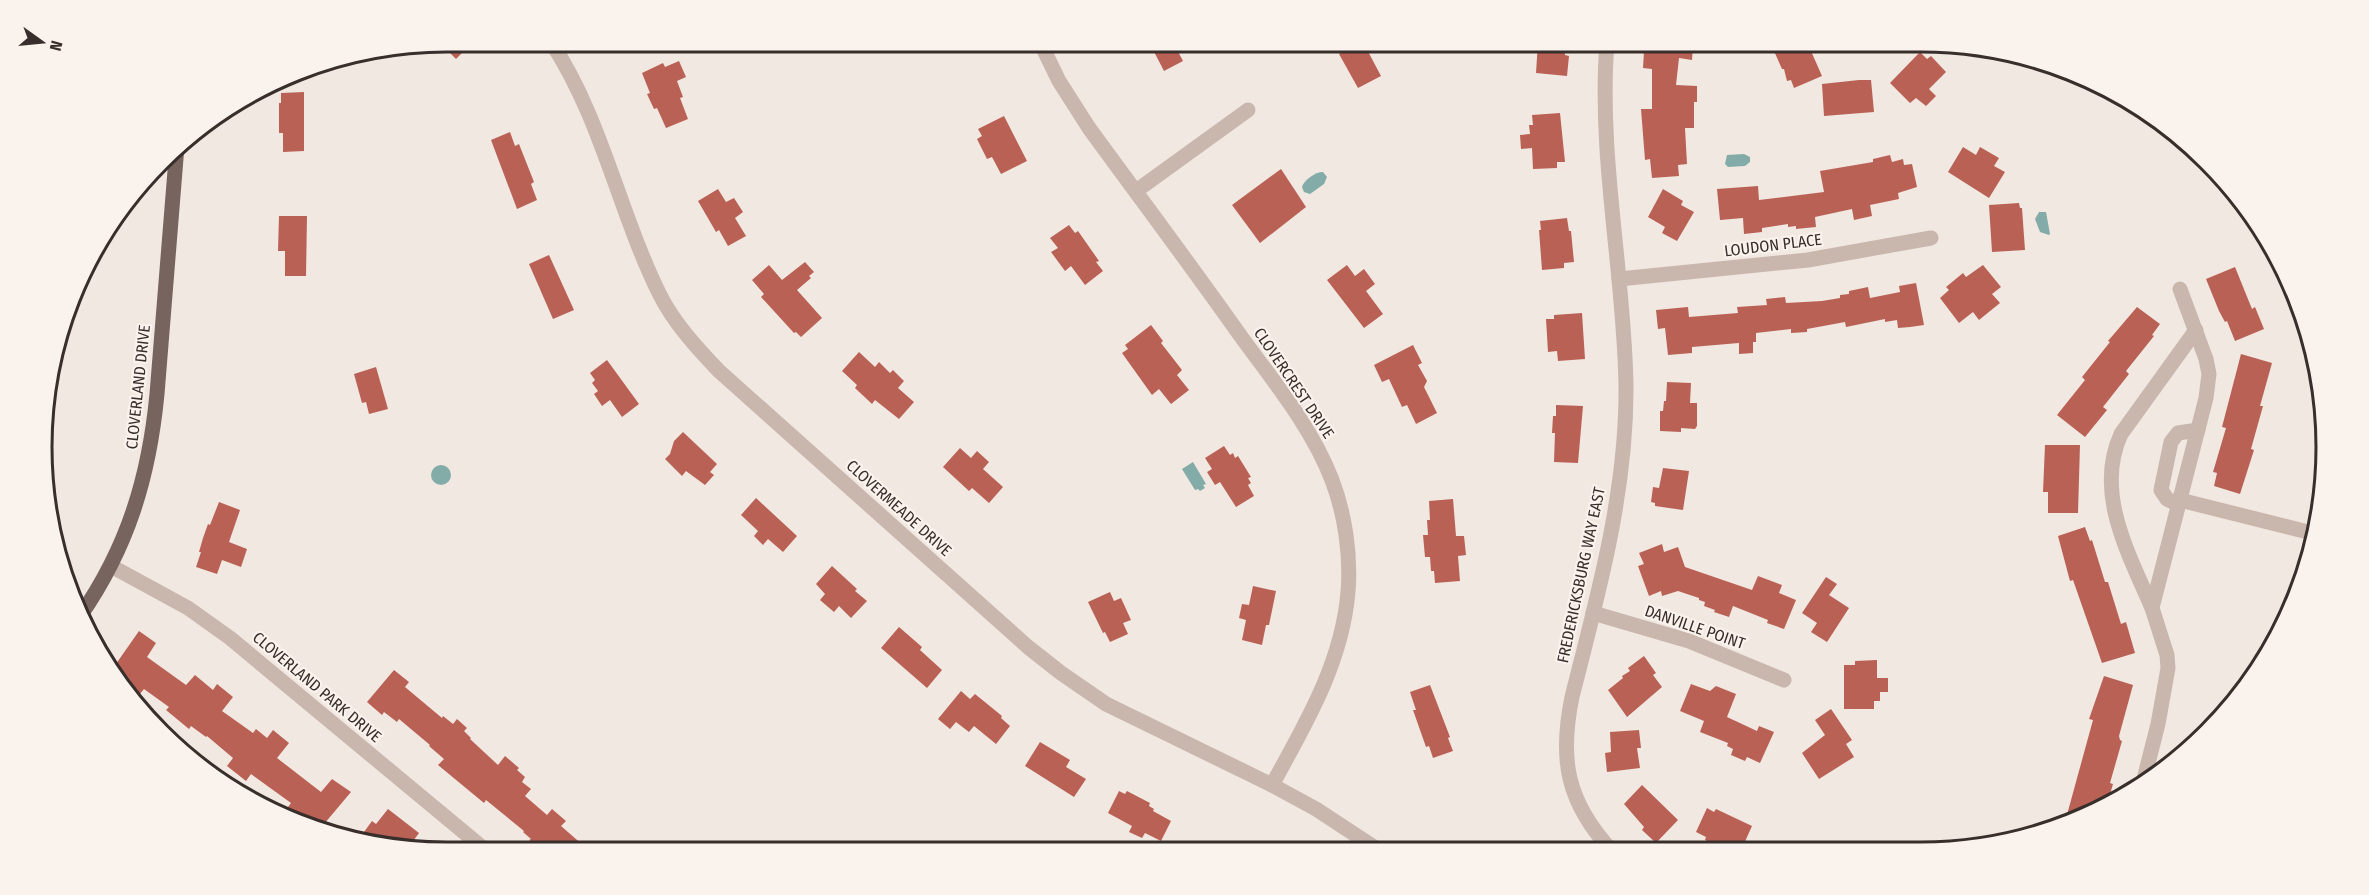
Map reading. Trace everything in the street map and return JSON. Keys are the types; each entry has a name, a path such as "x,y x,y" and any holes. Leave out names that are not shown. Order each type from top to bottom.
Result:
{"main road":[{"name":"CLOVERLAND DRIVE","path":"86,606 123,542 145,475 153,433 176,161"}],"street":[{"name":"CLOVERMEADE DRIVE","path":"556,52 592,123 660,295 683,330 712,363 1001,623 1061,673 1106,704 1272,785 1316,809 1366,842"},
{"name":"CLOVERCREST DRIVE","path":"1045,52 1074,106 1293,408 1325,463 1336,492 1344,526 1348,571 1341,632 1323,690 1272,785"},
{"name":"FREDERICKSBURG WAY EAST","path":"1604,842 1593,828 1580,804 1570,780 1565,753 1567,723 1611,536 1621,471 1626,385 1619,279 1604,126 1607,52"},
{"path":"1136,190 1248,110"},
{"name":"LOUDON PLACE","path":"1619,279 1808,260 1930,238"},
{"path":"2152,608 2198,430 2209,374 2204,351 2180,289"},
{"path":"2146,773 2158,724 2168,668 2167,655 2152,608 2115,516 2111,494 2114,453 2121,434 2196,330"},
{"path":"2198,430 2178,433 2171,442 2161,490 2167,498 2179,503 2307,532"},
{"name":"CLOVERLAND PARK DRIVE","path":"111,566 188,608 230,638 471,842"},
{"name":"DANVILLE POINT","path":"1593,613 1689,641 1784,680"}],"water":[{"path":"1744,154 1750,157 1750,162 1745,166 1728,167 1725,164 1727,155"},
{"path":"1323,172 1327,177 1324,184 1310,194 1304,192 1302,187 1305,182 1313,175"},
{"path":"2039,212 2046,212 2049,235 2040,232 2035,219"},
{"path":"1193,462 1206,484 1203,485 1205,488 1200,491 1195,490 1182,469"},
{"path":"441,465 448,468 451,475 448,482 441,485 434,482 431,475 434,468"}],"building":[{"path":"449,52 463,52 456,59"},
{"path":"1154,52 1178,52 1183,61 1164,71"},
{"path":"1368,52 1381,76 1358,88 1339,54"},
{"path":"1537,52 1565,52 1565,55 1569,56 1567,76 1536,73"},
{"path":"1644,52 1693,52 1692,60 1679,58 1676,85 1697,86 1697,102 1694,102 1694,128 1685,128 1687,164 1678,165 1679,176 1652,178 1650,159 1645,160 1641,109 1652,109 1652,69 1643,68"},
{"path":"1774,52 1811,52 1822,76 1794,88 1791,80 1787,81 1784,69"},
{"path":"1920,52 1927,59 1931,56 1946,72 1929,89 1936,96 1926,106 1916,98 1910,103 1890,83"},
{"path":"679,61 686,77 677,81 683,97 680,98 688,119 666,128 657,108 654,109 647,94 650,93 642,73 663,63 665,67"},
{"path":"1871,80 1874,112 1824,116 1822,84"},
{"path":"304,92 304,151 283,152 283,133 279,133 281,93"},
{"path":"1560,113 1565,162 1557,162 1557,168 1533,169 1532,148 1521,149 1520,135 1530,134 1529,125 1533,125 1532,115"},
{"path":"1004,116 1027,161 1001,174 992,157 987,159 977,139 982,136 978,129"},
{"path":"510,132 515,146 519,144 534,182 531,184 537,200 517,209 491,140"},
{"path":"1963,147 1976,155 1980,147 1999,158 1994,166 2005,172 1989,198 1948,172"},
{"path":"1890,155 1892,162 1903,159 1904,165 1912,164 1917,187 1898,193 1899,199 1870,205 1872,216 1854,220 1852,209 1815,217 1816,227 1796,229 1796,226 1788,227 1788,224 1762,228 1762,232 1744,234 1743,218 1720,220 1717,189 1758,186 1759,200 1824,192 1820,171 1873,162 1873,159"},
{"path":"1281,169 1306,207 1260,243 1232,205"},
{"path":"718,189 726,202 734,198 743,212 735,218 746,236 728,246 719,230 716,232 698,201"},
{"path":"1663,189 1683,201 1681,205 1694,212 1677,241 1662,233 1665,227 1648,217"},
{"path":"2019,203 2022,208 2025,250 1992,252 1989,205"},
{"path":"279,216 307,216 306,276 285,276 285,251 278,251"},
{"path":"1567,218 1569,231 1571,231 1574,262 1564,263 1564,268 1542,270 1540,221"},
{"path":"1069,225 1075,233 1078,231 1099,261 1096,262 1103,271 1085,285 1071,266 1065,271 1051,252 1058,248 1050,238"},
{"path":"549,255 574,310 553,319 529,264"},
{"path":"805,262 814,272 809,276 811,278 797,290 822,318 801,337 796,332 794,333 761,297 764,294 752,280 769,265 782,280"},
{"path":"1347,265 1355,276 1364,269 1375,284 1366,291 1383,314 1364,328 1327,280"},
{"path":"1983,265 2001,287 1992,294 2000,303 1979,320 1973,312 1959,323 1940,298 1949,290 1946,287 1963,273 1966,277"},
{"path":"2235,267 2252,309 2255,307 2264,329 2235,341 2206,279"},
{"path":"1916,283 1924,325 1898,328 1897,320 1885,322 1885,319 1846,327 1845,322 1807,329 1807,332 1791,333 1791,329 1756,333 1753,353 1739,354 1739,343 1692,347 1692,353 1668,355 1665,328 1658,329 1656,310 1688,307 1689,317 1738,313 1737,307 1767,305 1766,299 1785,297 1786,303 1822,301 1840,298 1840,295 1849,294 1849,291 1868,287 1870,298 1900,292 1899,286"},
{"path":"2137,307 2160,324 2152,335 2154,336 2126,371 2129,374 2103,407 2107,410 2085,437 2057,415 2085,380 2082,377 2110,342 2108,341"},
{"path":"1582,313 1585,359 1558,361 1557,351 1548,352 1546,319 1554,319 1554,315"},
{"path":"1151,325 1163,341 1161,343 1182,370 1177,375 1189,390 1171,404 1159,389 1152,395 1122,353 1128,349 1125,345"},
{"path":"1413,345 1422,363 1418,365 1427,381 1424,387 1437,413 1416,424 1407,405 1402,407 1389,379 1382,382 1374,365"},
{"path":"859,352 875,367 879,362 890,373 893,370 904,381 898,388 914,402 899,419 875,400 872,404 855,388 857,385 842,371"},
{"path":"2241,354 2272,363 2251,449 2254,450 2240,494 2214,486 2217,473 2213,472 2226,428 2222,427"},
{"path":"607,360 639,404 622,417 610,400 602,406 594,394 598,391 592,383 595,380 590,373"},
{"path":"376,367 388,409 369,414 366,402 362,403 354,374"},
{"path":"1667,382 1691,383 1690,403 1697,403 1695,429 1681,428 1681,432 1660,431 1660,411 1663,411 1664,401 1666,401"},
{"path":"1556,405 1583,406 1578,463 1554,462 1555,433 1552,433"},
{"path":"683,432 717,464 710,472 714,475 705,485 686,471 682,476 665,459 670,454 674,441"},
{"path":"2045,445 2080,445 2078,513 2048,513 2048,492 2043,492"},
{"path":"1224,446 1230,455 1233,453 1235,458 1238,456 1251,477 1248,478 1251,483 1248,485 1254,496 1236,507 1220,482 1215,485 1207,472 1212,469 1205,458"},
{"path":"960,448 971,458 977,451 989,462 983,469 1003,487 989,503 972,488 969,491 943,467"},
{"path":"1663,468 1689,471 1683,510 1655,506 1655,503 1651,502 1653,487 1659,488"},
{"path":"756,498 797,536 783,552 768,539 763,545 754,536 758,531 741,515"},
{"path":"1453,499 1456,536 1464,536 1466,555 1458,556 1460,581 1435,583 1430,557 1425,557 1423,535 1428,535 1429,501"},
{"path":"219,502 240,510 229,542 247,549 241,567 222,560 217,574 196,567 203,538"},
{"path":"2085,527 2090,541 2092,540 2105,582 2108,582 2121,624 2126,622 2135,653 2102,663 2073,580 2070,581 2058,536"},
{"path":"1662,544 1664,552 1678,547 1685,567 1752,590 1758,576 1782,585 1779,593 1796,600 1784,629 1733,606 1729,617 1714,612 1715,610 1704,606 1705,602 1699,598 1678,591 1662,596 1661,591 1649,596 1638,566 1644,564 1639,553"},
{"path":"832,566 867,601 851,618 839,606 834,612 820,600 825,594 816,584"},
{"path":"1826,577 1837,584 1829,595 1849,608 1827,642 1811,632 1817,623 1802,613"},
{"path":"1253,586 1276,591 1262,645 1242,640 1246,620 1239,618 1242,604 1249,605"},
{"path":"1110,592 1114,601 1121,598 1131,620 1123,623 1128,634 1110,642 1088,602"},
{"path":"899,627 922,647 920,650 942,670 927,688 881,648"},
{"path":"139,631 156,643 147,657 186,685 195,675 213,690 217,684 233,697 222,711 253,733 256,729 267,738 273,730 289,743 277,758 321,792 332,779 351,792 325,823 287,808 291,803 251,774 246,781 227,766 233,758 207,736 191,726 189,729 166,710 169,707 144,689 140,694 117,663"},
{"path":"1644,656 1656,673 1653,675 1662,687 1627,717 1608,690 1630,671 1628,668"},
{"path":"1877,660 1877,678 1888,678 1888,692 1880,692 1880,701 1874,701 1874,709 1844,709 1844,665 1855,665 1855,661"},
{"path":"394,670 409,682 405,687 442,718 443,716 453,724 457,719 467,728 464,731 470,739 498,765 505,756 519,768 517,770 525,777 522,782 531,789 525,796 547,815 552,809 566,821 561,826 579,842 531,842 524,831 486,800 484,803 438,765 444,759 430,745 399,719 397,722 384,712 382,715 367,702"},
{"path":"2104,676 2133,685 2119,736 2122,741 2110,783 2113,784 2110,795 2067,814 2093,720 2089,719"},
{"path":"1691,684 1710,691 1716,686 1736,694 1727,717 1757,731 1759,726 1774,732 1760,763 1747,757 1745,761 1731,755 1733,749 1727,746 1728,743 1700,732 1704,721 1680,711"},
{"path":"1430,685 1453,751 1433,758 1429,746 1426,747 1413,710 1416,710 1410,692"},
{"path":"961,691 970,699 975,694 1002,716 1001,718 1010,726 996,744 974,726 969,732 956,722 950,729 938,719"},
{"path":"1831,709 1852,740 1846,744 1854,757 1819,779 1802,753 1825,735 1815,720"},
{"path":"1639,730 1641,748 1637,748 1640,768 1607,772 1605,753 1611,752 1610,732"},
{"path":"1040,742 1070,760 1066,767 1086,779 1074,797 1025,766"},
{"path":"1642,785 1678,820 1655,842 1642,830 1644,827 1624,804"},
{"path":"1119,791 1125,794 1127,791 1150,803 1149,806 1154,809 1153,811 1171,821 1161,841 1145,833 1142,838 1129,832 1132,826 1108,813"},
{"path":"1707,808 1714,812 1716,809 1752,826 1745,842 1709,842 1705,840 1706,837 1696,832"},
{"path":"388,809 419,833 413,841 370,835 364,832 372,821 376,824"}]}
